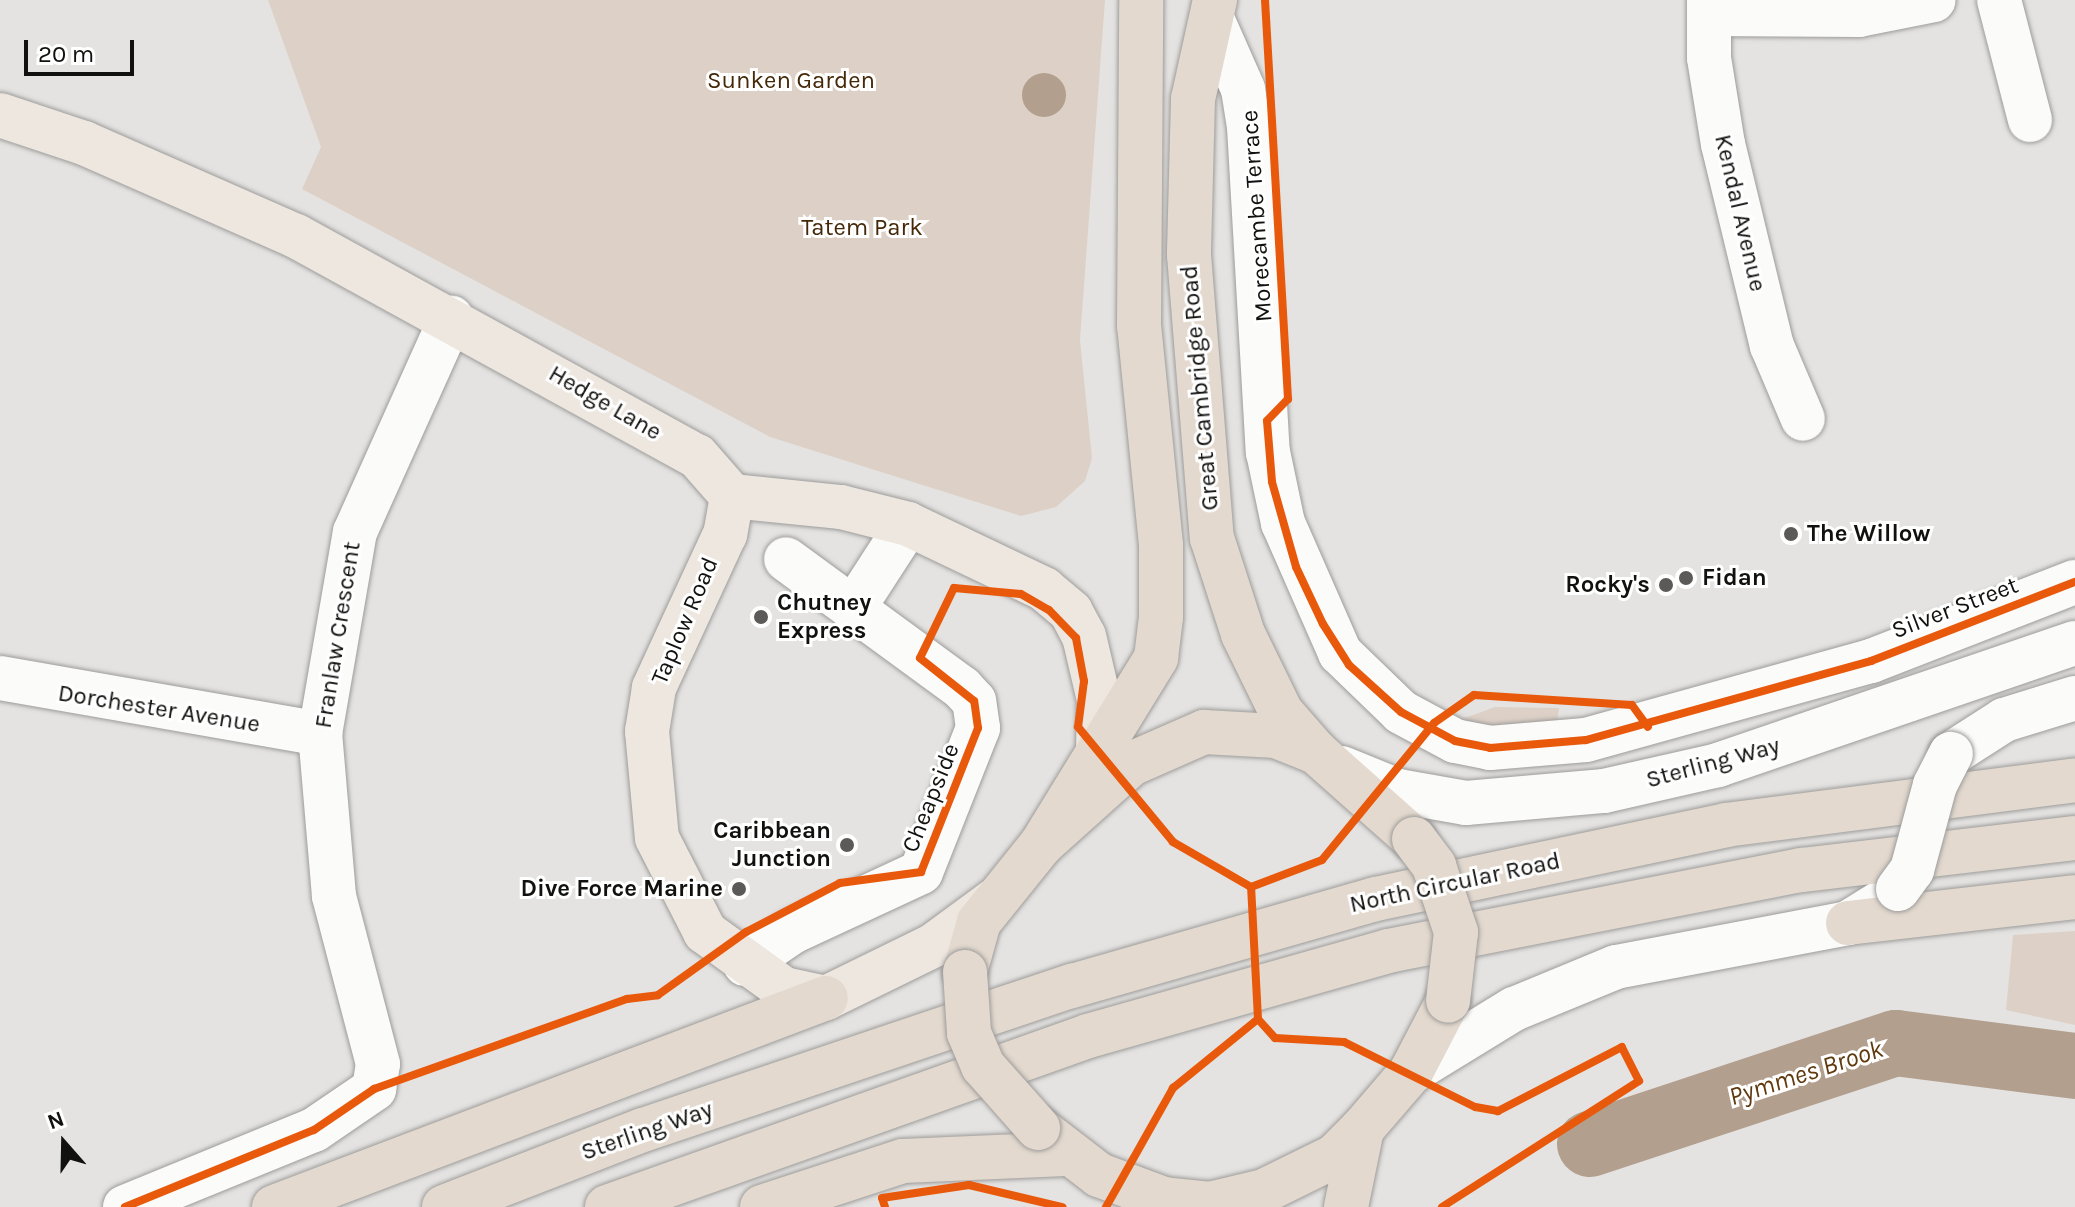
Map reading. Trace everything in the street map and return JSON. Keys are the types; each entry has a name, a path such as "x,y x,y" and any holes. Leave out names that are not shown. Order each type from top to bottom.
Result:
{"highway":[{"name":"Great Cambridge Road","path":"1041,845 1156,658 1163,580 1139,326 1141,0"},
{"name":"Great Cambridge Road","path":"1214,11 1193,99 1189,255 1212,538 1243,634 1281,712 1414,839 1443,887 1456,932 1448,1001 1411,1072"},
{"path":"1329,760 1239,730 1166,744 1104,784 1041,845 979,922 965,972 969,1033 983,1066 1052,1141 1168,1203 1210,1204 1264,1191 1335,1156 1411,1072"},
{"name":"North Circular Road","path":"852,1062 1072,986 1376,899 1741,823 2075,780"},
{"path":"607,1207 1088,1036 1388,951 1802,870 2075,838"},
{"path":"1848,923 1942,909 2075,897"},
{"path":"274,1207 826,998"},
{"name":"Sterling Way","path":"444,1207 643,1130 852,1062"},
{"path":"1346,1207 1362,1129"},
{"path":"762,1207 903,1161 1052,1141"}],"main road":[{"name":"Hedge Lane","path":"0,115 186,186 451,318 697,456 732,496"},
{"path":"732,496 841,507 908,524 967,547 1071,612 1099,700 1098,754"},
{"name":"Taplow Road","path":"732,496 725,534 654,688 648,757 657,838 678,890 721,950 784,989 826,998"},
{"path":"826,998 934,945 995,900"}],"street":[{"path":"1709,7 1859,15 1934,0"},
{"path":"1999,0 2030,120"},
{"name":"Kendal Avenue","path":"1709,7 1723,144 1772,346 1803,419"},
{"name":"Morecambe Terrace","path":"1214,11 1243,89 1249,127 1267,421 1283,523 1328,634 1349,665 1401,712 1455,741 1552,746 1648,727 1848,668"},
{"name":"Franlaw Crescent","path":"125,1207 357,1107 374,1089 378,1064 334,896 320,734 355,532 451,318"},
{"path":"860,614 908,524"},
{"name":"Cheapside","path":"745,964 792,932 913,877 930,862 978,728 974,701 786,559"},
{"name":"Silver Street","path":"1848,668 2075,582"},
{"name":"Sterling Way","path":"1329,760 1398,791 1466,803 1604,791 1718,765 2075,643"},
{"name":"Dorchester Avenue","path":"0,678 320,734"},
{"path":"1411,1072 1514,1009 1616,967 1848,923 1898,889 1912,870 1935,785 1951,754 2004,720 2075,698"}],"green space":[{"name":"Tatem Park","path":"268,0 1105,0 1080,340 1092,458 1085,481 1056,507 1021,516 770,437 302,189 321,147"},
{"path":"1495,707 1559,708 1557,723 1492,727 1462,719"},
{"path":"2075,931 2075,1025 2006,1010 2013,935"}],"shaded area":[{"path":"1044,73 1059,80 1066,95 1059,110 1044,117 1029,110 1022,95 1029,80"}],"waterway":[{"name":"Pymmes Brook","path":"1590,1144 1896,1043 2075,1066"}],"cycle path":[{"path":"1265,0 1288,399 1267,421 1272,482 1296,567 1323,624 1349,665 1401,712 1455,741 1490,748 1586,740 1871,661 2075,582"},
{"path":"125,1207 314,1130 374,1089 627,999 658,995 746,932 840,883 921,872 978,728 974,701 920,658 954,588 1021,594 1049,610 1076,638 1084,681 1078,727 1173,842 1251,887"},
{"path":"1442,1207 1639,1081 1622,1047 1498,1111 1475,1107 1344,1042 1275,1038 1258,1019 1251,887 1322,860 1434,723 1474,695 1632,705 1648,727"},
{"path":"1106,1207 1173,1088 1258,1019"},
{"path":"885,1207 882,1198 969,1185 1062,1207"}],"place":[{"name":"The Willow","path":"1791,534"},
{"name":"Fidan","path":"1686,578"},
{"name":"Rocky's","path":"1666,585"},
{"name":"Chutney Express","path":"761,617"},
{"name":"Caribbean Junction","path":"847,845"},
{"name":"Dive Force Marine","path":"739,889"}],"park label":[{"name":"Sunken Garden","path":"791,81"}]}
